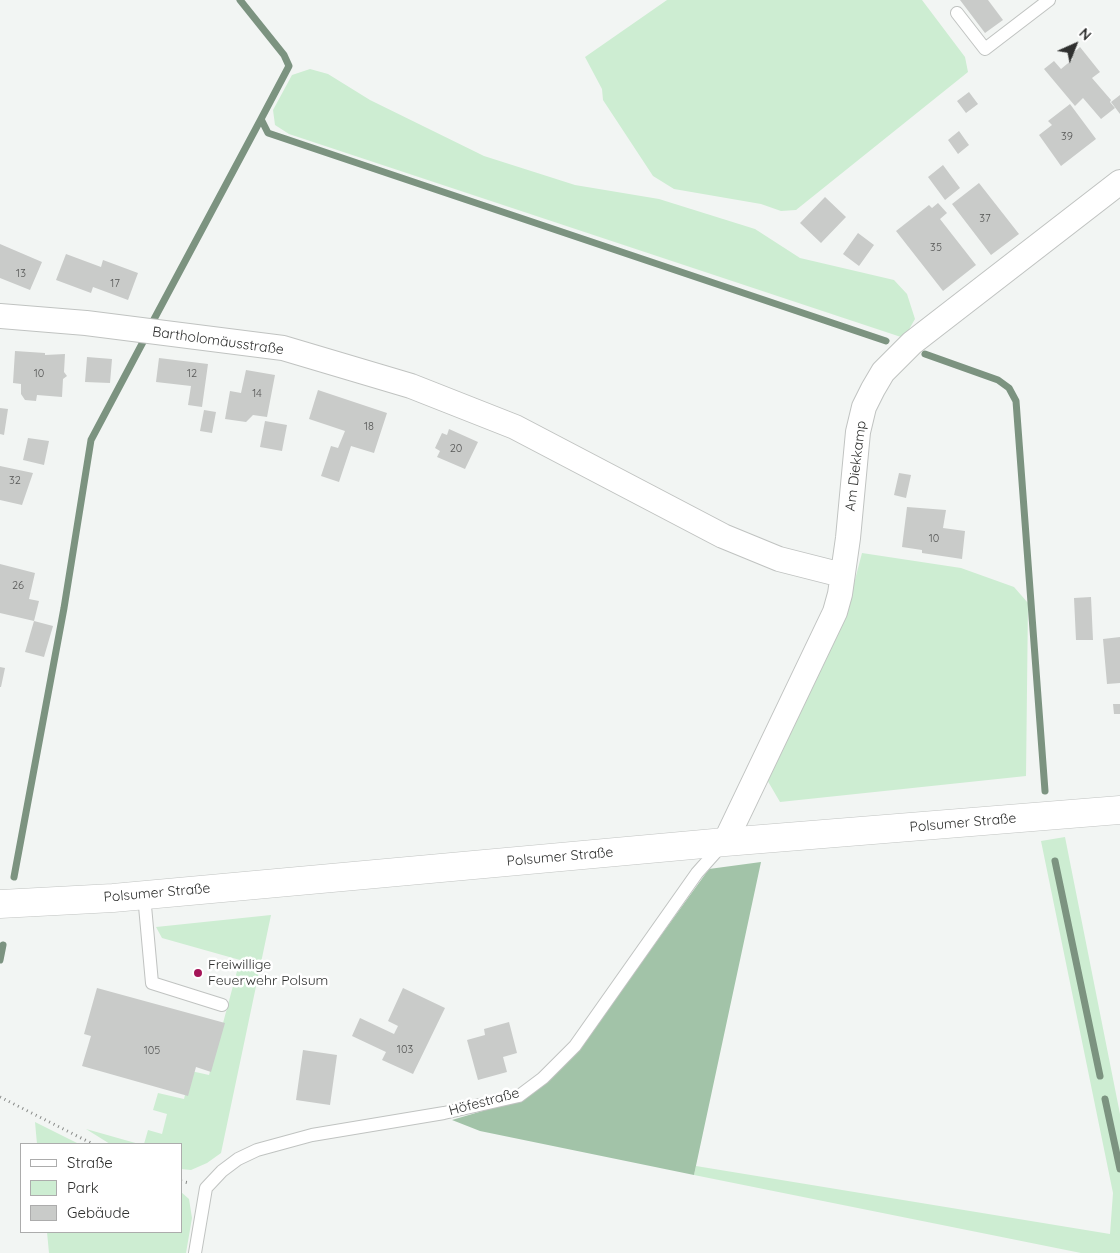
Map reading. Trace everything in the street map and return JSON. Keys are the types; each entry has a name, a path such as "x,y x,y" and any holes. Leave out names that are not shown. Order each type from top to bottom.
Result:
{"main road":[{"name":"Polsumer Straße","path":"0,904 144,895 724,842 1120,810"}],"street":[{"name":"Am Diekkamp","path":"724,842 835,612 848,538 858,432 864,407 883,372 912,343 1120,182"},
{"name":"Bartholomäusstraße","path":"0,316 86,323 284,348 411,386 515,427 723,536 778,559 842,575"}],"lane":[{"path":"957,13 985,49 1049,0"},
{"name":"Höfestraße","path":"196,1253 206,1188 222,1171 238,1159 257,1150 312,1135 444,1113 519,1096 543,1078 575,1046 697,873 724,842"},
{"path":"144,895 152,983 222,1005"}],"path":[{"path":"0,1097 91,1143"}],"green space":[{"path":"667,0 922,0 965,57 968,72 796,210 781,211 761,204 674,189 653,176 603,100 602,89 585,57"},
{"path":"310,69 328,74 370,100 484,156 575,185 659,199 755,229 800,258 894,280 907,294 915,319 904,338 289,134 275,125 273,110 292,75"},
{"path":"862,553 961,568 1014,587 1028,603 1026,776 780,802 766,778 847,610"},
{"path":"1065,837 1120,1114 1120,1253 1081,1253 694,1175 696,1166 1110,1234 1113,1193 1041,841"},
{"path":"761,862 694,1175 480,1131 452,1120 523,1099 578,1050 709,869"},
{"path":"271,915 221,1153 207,1163 191,1170 182,1169 182,1143 144,1143 148,1130 162,1134 167,1114 153,1110 158,1093 184,1099 191,1071 209,1075 240,960 162,938 156,927"},
{"path":"35,1122 77,1143 37,1143"},
{"path":"86,1129 135,1143 108,1143"},
{"path":"182,1193 189,1199 192,1218 186,1253 49,1253 47,1233 182,1233"}],"building":[{"path":"960,0 988,0 1003,20 985,33"},
{"path":"1080,47 1100,72 1092,78 1111,100 1110,102 1115,108 1101,119 1083,98 1075,106 1044,69 1054,61 1061,69 1073,59 1070,56"},
{"path":"969,92 978,104 966,113 957,101"},
{"path":"1120,95 1120,114 1111,102"},
{"path":"1070,104 1096,139 1061,166 1039,135 1052,125 1048,121"},
{"path":"959,131 969,145 958,154 948,140"},
{"path":"943,165 960,188 945,200 928,177"},
{"path":"979,183 1019,234 991,255 952,204"},
{"path":"825,197 846,217 821,243 800,223"},
{"path":"938,203 947,213 940,219 976,265 943,291 896,231 929,205 932,208"},
{"path":"858,233 874,245 859,266 843,254"},
{"path":"0,244 42,262 30,290 0,278"},
{"path":"66,254 101,267 103,260 138,273 128,300 93,287 91,293 56,280"},
{"path":"15,351 45,353 45,355 65,354 64,372 67,376 63,379 62,397 37,395 36,401 25,400 21,394 21,384 13,383"},
{"path":"87,357 112,359 110,383 85,382"},
{"path":"159,358 208,364 202,407 188,405 191,386 156,382"},
{"path":"246,370 275,375 267,417 253,415 246,422 225,419 230,391 241,393"},
{"path":"318,390 387,413 374,453 351,446 339,482 321,476 331,446 338,448 345,431 309,419"},
{"path":"0,408 8,409 4,435 0,434"},
{"path":"204,410 216,412 212,433 200,431"},
{"path":"265,421 287,425 282,451 260,447"},
{"path":"449,429 478,442 465,469 437,457 440,451 435,448 442,433 447,435"},
{"path":"28,438 49,441 44,465 23,460"},
{"path":"0,466 33,473 22,505 0,500"},
{"path":"899,473 911,475 906,498 894,495"},
{"path":"907,507 946,510 943,528 965,531 962,559 922,553 922,550 902,547"},
{"path":"0,564 35,573 29,599 39,601 34,621 0,613"},
{"path":"1091,597 1093,640 1076,640 1074,598"},
{"path":"34,621 53,626 44,657 25,652"},
{"path":"1120,637 1120,683 1107,684 1103,639"},
{"path":"0,667 5,668 1,687 0,687"},
{"path":"1113,704 1120,704 1120,714 1114,714"},
{"path":"97,988 225,1023 211,1072 196,1067 188,1096 82,1066 91,1036 84,1034"},
{"path":"403,988 445,1008 413,1074 382,1060 386,1052 352,1036 360,1018 394,1034 398,1026 388,1021"},
{"path":"509,1022 517,1053 503,1057 507,1072 478,1080 467,1040 485,1035 484,1029"},
{"path":"303,1050 337,1055 330,1105 296,1100"}],"waterway":[{"path":"240,0 284,55 289,66 261,119 268,133 886,341"},
{"path":"152,323 261,119"},
{"path":"14,877 64,608 91,440 143,342"},
{"path":"925,354 998,380 1009,388 1016,401 1045,791"},
{"path":"1055,861 1100,1076"},
{"path":"0,960 3,945"},
{"path":"1105,1099 1120,1169"}],"place":[{"name":"Freiwillige Feuerwehr Polsum","path":"198,973"}]}
